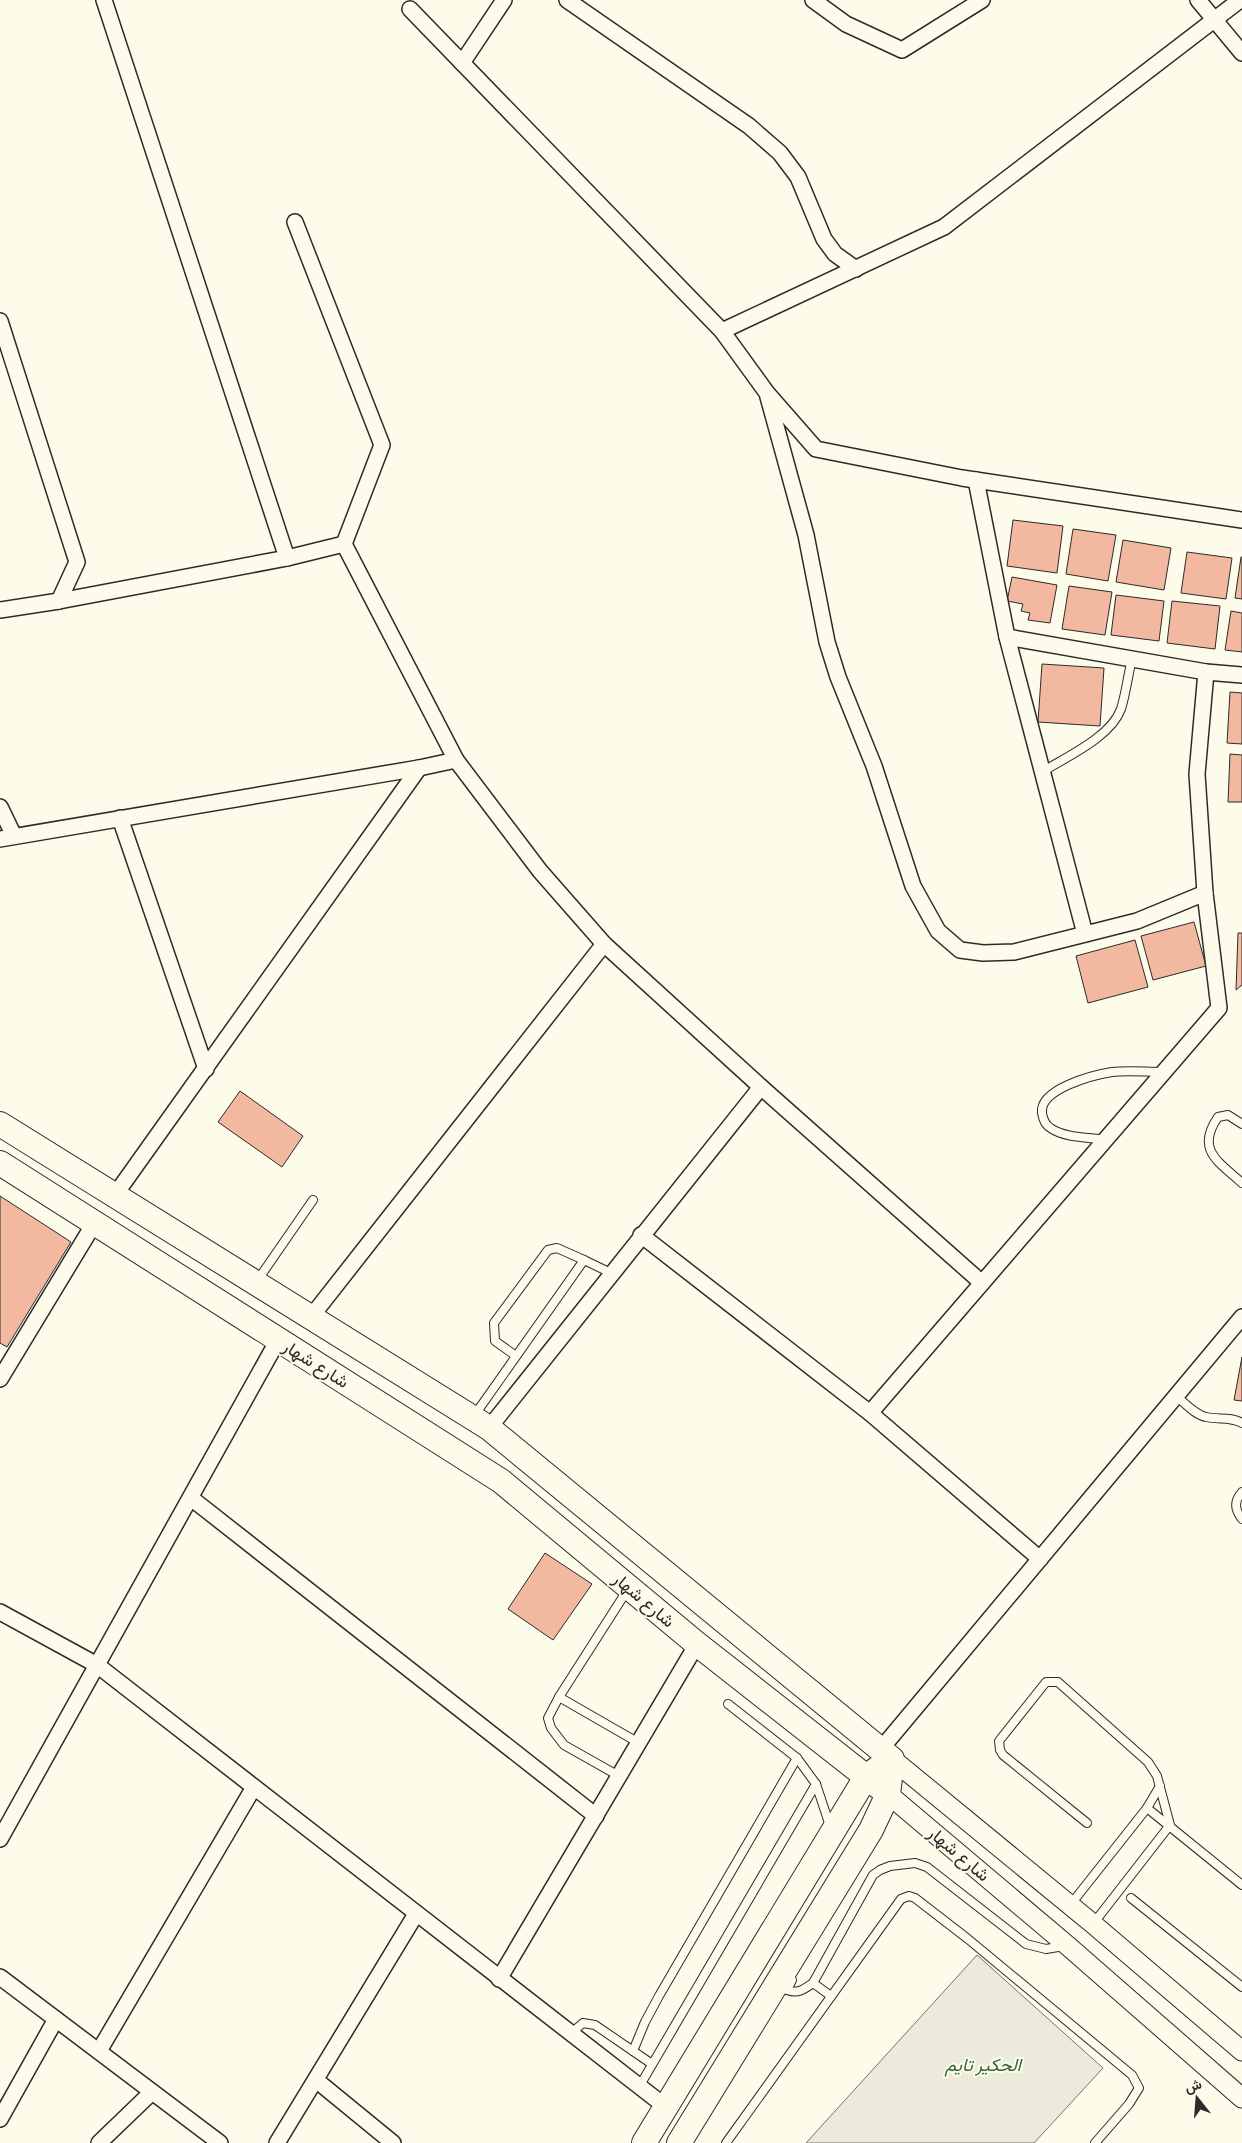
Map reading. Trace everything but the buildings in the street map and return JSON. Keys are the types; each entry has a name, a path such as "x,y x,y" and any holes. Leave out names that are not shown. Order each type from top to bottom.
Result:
{"main road":[{"name":"شارع شهار","path":"0,1124 481,1423 887,1754"},
{"name":"شارع شهار","path":"0,1163 501,1481 697,1644 888,1794"},
{"path":"644,2143 866,1776 887,1754"},
{"path":"679,2143 871,1830 888,1794 887,1754"}],"street":[{"path":"104,0 288,558"},
{"path":"462,63 504,0"},
{"path":"567,0 749,126 780,153 798,177 824,239 835,254 856,269"},
{"path":"813,0 846,24 902,50 982,0"},
{"path":"1198,0 1242,53"},
{"path":"722,331 944,227 1240,0"},
{"path":"410,9 722,331 767,393 816,449 976,480 1242,520"},
{"path":"295,222 382,445 344,544 456,760 540,872 604,944 761,1087 982,1283"},
{"path":"1,328 77,562 59,601"},
{"path":"767,393 806,535 827,642 838,677 874,766 913,886 938,932 960,950 983,953 1014,952 1137,921 1205,893"},
{"path":"976,480 1006,637 1085,934"},
{"path":"1,605 59,601 288,558 344,544"},
{"path":"1006,637 1206,672 1242,675"},
{"path":"870,1413 1219,1008 1205,893 1197,774 1206,672"},
{"path":"0,807 7,837 419,768 456,760"},
{"path":"115,1196 419,768"},
{"path":"120,818 206,1069"},
{"path":"311,1317 604,944"},
{"path":"481,1423 611,1273 761,1087"},
{"path":"0,1379 95,1222"},
{"path":"641,1235 870,1413 1040,1559"},
{"path":"887,1754 1040,1559 1242,1316"},
{"path":"0,1836 278,1340"},
{"path":"190,1498 596,1816"},
{"path":"0,1612 97,1664 499,1979 666,2107"},
{"path":"499,1979 697,1644"},
{"name":"شارع شهار","path":"887,1754 1094,1924 1242,2051"},
{"path":"99,2051 254,1787"},
{"name":"شارع شهار","path":"888,1794 1068,1946 1242,2098"},
{"path":"277,2143 416,1914"},
{"path":"0,1977 220,2143"},
{"path":"0,2119 56,2019"},
{"path":"316,2080 393,2143"},
{"path":"99,2143 152,2092"}],"lane":[{"path":"1042,772 1090,742 1112,725 1121,710 1132,659"},
{"path":"1104,1140 1059,1132 1050,1128 1044,1121 1042,1114 1045,1100 1054,1092 1098,1075 1114,1072 1162,1072"},
{"path":"1242,1124 1228,1115 1218,1117 1208,1136 1208,1145 1216,1159 1242,1183"},
{"path":"256,1283 313,1200"},
{"path":"516,1356 495,1340 494,1323 548,1250 557,1248 611,1273"},
{"path":"481,1423 516,1356 584,1260"},
{"path":"1176,1396 1199,1415 1234,1418 1242,1423"},
{"path":"1242,1492 1236,1504 1237,1513 1242,1518"},
{"path":"619,1776 564,1744 551,1728 548,1718 559,1697 629,1588"},
{"path":"1087,1823 1003,1755 1000,1750 999,1741 1046,1682 1058,1682 1148,1762 1157,1776 1170,1825"},
{"path":"559,1697 639,1743"},
{"path":"728,1704 797,1758 816,1784 832,1833"},
{"path":"633,2051 645,2022 659,1996 797,1758"},
{"path":"639,2087 816,1784"},
{"path":"1070,1905 1147,1808 1160,1786"},
{"path":"1147,1808 1242,1885"},
{"path":"1094,1924 1170,1825"},
{"path":"809,1948 871,1830"},
{"path":"796,1974 787,1990 793,1992 802,1991 812,1983 873,1875 890,1866 915,1863 927,1867 1026,1944 1046,1950 1068,1946"},
{"path":"726,2143 901,1899 909,1896 915,1898 975,1945 1132,2075 1139,2088 1129,2104 1095,2143"},
{"path":"1132,1898 1242,1987"},
{"path":"812,1983 831,1996"},
{"path":"570,2034 583,2023 595,2025 652,2064"}],"green space":[{"name":"الحكير تايم","path":"977,1955 1103,2068 1034,2143 806,2143"}]}
